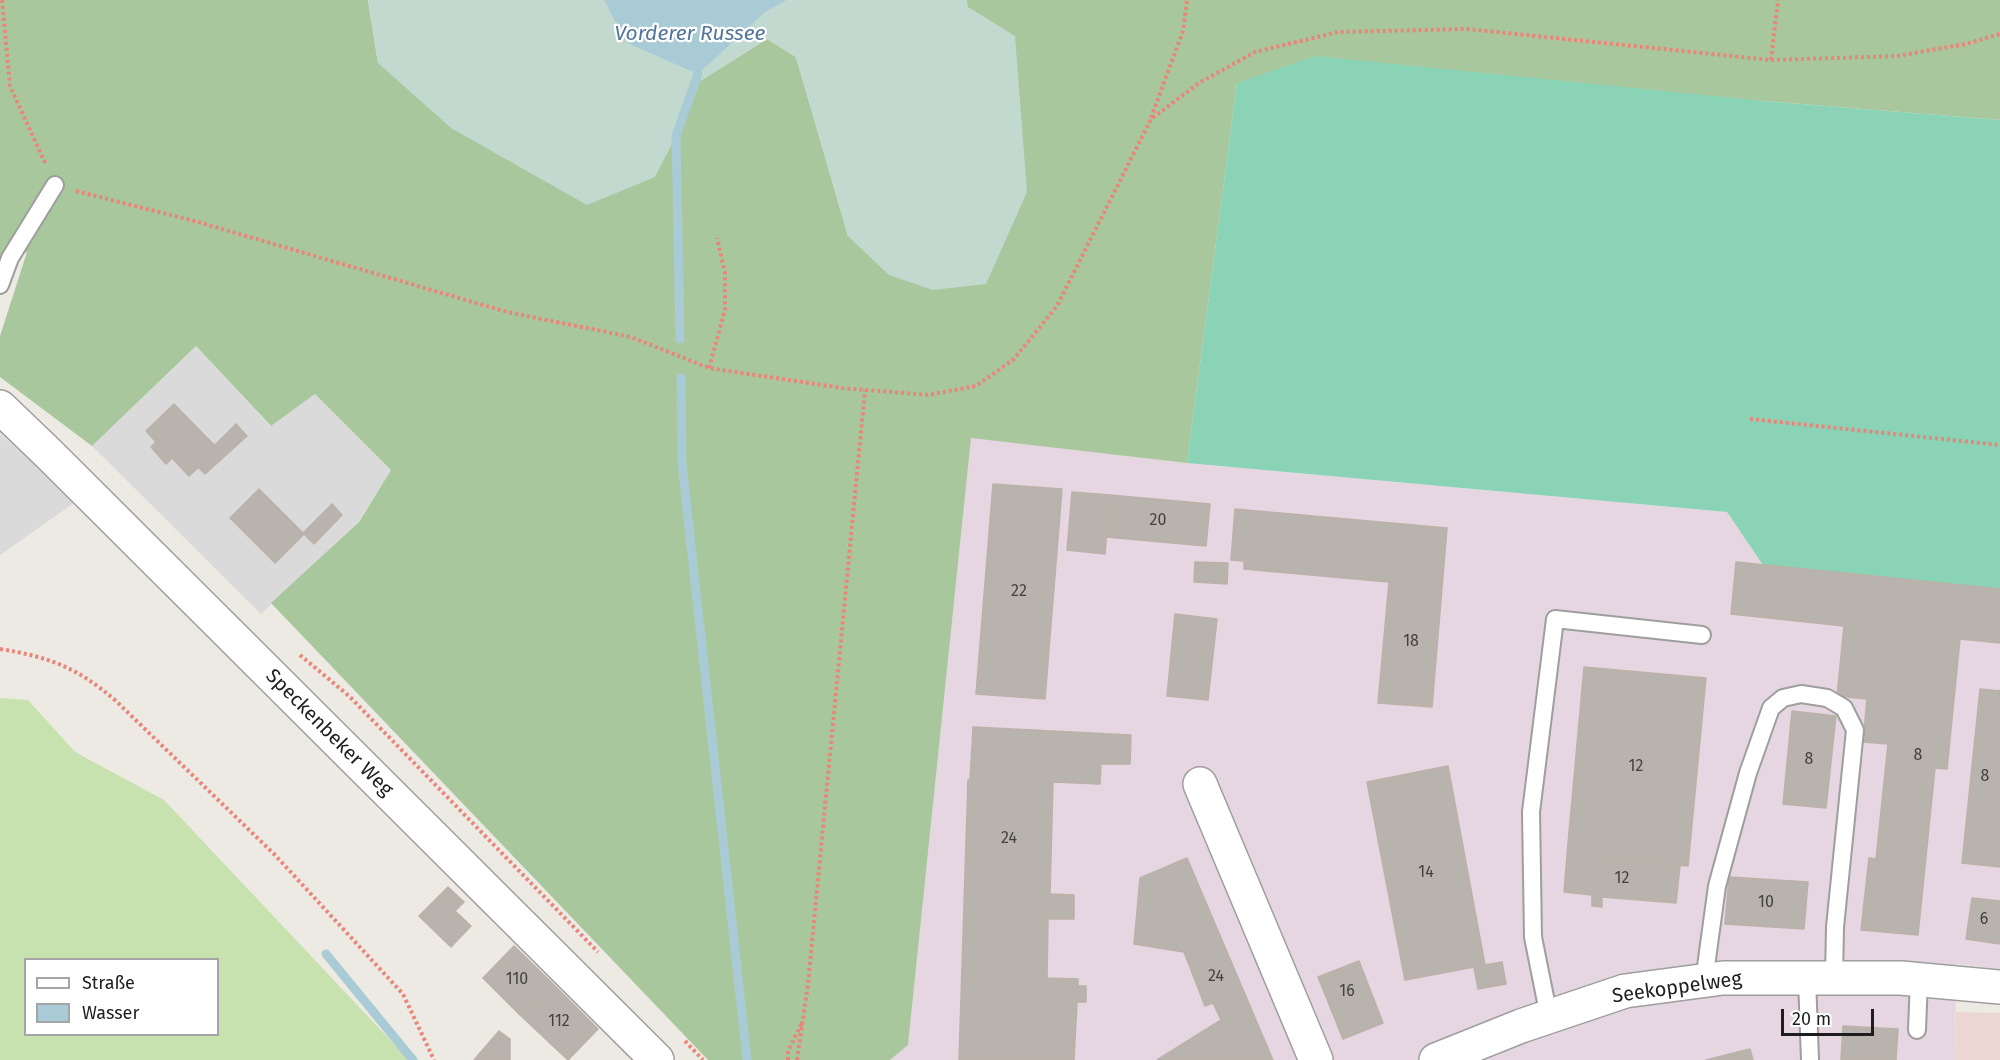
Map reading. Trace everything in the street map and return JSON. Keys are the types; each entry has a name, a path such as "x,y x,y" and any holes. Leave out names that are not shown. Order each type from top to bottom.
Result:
{"street":[{"name":"Speckenbeker Weg","path":"0,407 66,470 657,1060"},
{"path":"1200,784 1316,1060"},
{"name":"Seekoppelweg","path":"1439,1059 1625,991 1724,978 1919,979 2000,987"}],"lane":[{"path":"0,285 10,258 55,185"},
{"path":"1549,1017 1533,938 1532,812 1555,619 1702,635"},
{"path":"1704,981 1717,886 1748,772 1771,708 1783,698 1801,694 1827,698 1844,708 1855,730 1836,916 1821,978 1810,1060"},
{"path":"1917,1030 1919,979"}],"path":[{"path":"2,0 10,86 55,185 198,222 507,312 631,337 709,368 865,390 928,395 976,386 1014,359 1057,306 1150,119 1183,31 1187,0"},
{"path":"1771,60 1778,0"},
{"path":"1150,119 1199,82 1255,52 1338,32 1467,28 1771,60 1897,56 1966,44 2000,34"},
{"path":"709,368 725,310 725,273 717,238"},
{"path":"797,1060 803,1020 865,390"},
{"path":"1750,419 2000,445"},
{"path":"0,650 47,659 72,668 93,681 117,701 275,855 403,994 435,1060"},
{"path":"788,1060 788,1051 803,1020"}],"shaded area":[{"path":"196,346 270,426 315,394 391,470 359,521 261,614 92,446"},
{"path":"0,434 77,501 0,555"},
{"path":"971,437 1187,463 1727,512 1763,565 2000,589 2000,969 1956,964 1955,1060 890,1060 908,1045"},
{"path":"1956,1012 2000,1013 2000,1060 1955,1060"}],"green space":[{"path":"0,0 368,0 378,63 689,88 767,39 796,57 848,236 967,7 967,0 2000,0 2000,120 1764,101 1237,83 1187,463 971,438 908,1045 890,1060 708,1060 271,603 359,522 391,470 315,394 271,426 196,346 92,446 0,377 0,336 27,252 0,266"},
{"path":"368,0 604,0 625,42 764,13 787,0 967,0 968,7 1015,36 1027,192 986,284 933,290 889,275 848,236 796,57 767,39 694,85 676,136 655,177 587,205 451,128 378,63"},
{"path":"1315,56 1764,101 2000,120 2000,589 1763,565 1727,512 1187,463 1237,83"},
{"path":"0,698 28,700 75,752 164,800 409,1060 0,1060"}],"water":[{"name":"Vorderer Russee","path":"604,0 787,0 764,13 698,74 625,42"}],"building":[{"path":"174,404 218,449 189,476 172,458 166,464 151,447 156,442 146,431"},
{"path":"236,424 247,436 205,474 199,468 218,449 215,445"},
{"path":"993,484 1062,489 1045,699 976,694"},
{"path":"259,489 304,534 275,563 230,518"},
{"path":"1072,492 1110,495 1105,554 1067,550"},
{"path":"1110,495 1210,504 1206,546 1106,537"},
{"path":"332,504 342,515 314,544 303,533"},
{"path":"1235,509 1447,528 1432,707 1378,703 1389,582 1244,569 1244,561 1231,560"},
{"path":"1195,562 1228,563 1227,584 1194,582"},
{"path":"1736,562 2000,589 2000,643 1960,639 1947,769 1935,768 1918,935 1861,930 1869,858 1876,859 1888,744 1863,742 1867,699 1837,696 1844,626 1731,614"},
{"path":"1175,614 1217,619 1208,700 1167,696"},
{"path":"1584,667 1706,678 1688,866 1567,855"},
{"path":"1980,689 2000,691 2000,867 1962,863"},
{"path":"1792,711 1836,716 1826,808 1783,804"},
{"path":"973,727 1131,735 1130,764 1101,764 1100,784 1053,782 1050,894 1074,895 1074,919 1048,919 1047,978 1078,979 1078,986 1086,986 1086,1002 1077,1002 1074,1060 959,1060 968,780 970,780"},
{"path":"1448,766 1485,965 1405,980 1367,782"},
{"path":"1567,855 1680,866 1676,903 1602,897 1602,907 1592,906 1592,895 1564,892"},
{"path":"1187,858 1273,1060 1157,1060 1221,1020 1213,1003 1205,1006 1184,952 1134,944 1140,878"},
{"path":"1729,877 1808,882 1804,929 1725,924"},
{"path":"448,887 464,902 455,911 471,926 451,947 419,916"},
{"path":"1972,898 2000,901 2000,944 1966,939"},
{"path":"514,946 551,982 519,1014 483,978"},
{"path":"1359,961 1383,1023 1343,1039 1318,977"},
{"path":"1502,962 1506,984 1478,989 1474,967"},
{"path":"551,982 598,1029 568,1060 519,1014"},
{"path":"1843,1026 1898,1029 1896,1060 1841,1060"},
{"path":"499,1031 510,1039 510,1060 474,1060"},
{"path":"1750,1049 1753,1060 1706,1060"}],"waterway":[{"path":"680,339 676,136 698,74"},
{"path":"681,378 682,463 747,1060"},
{"path":"326,954 413,1060"}]}
